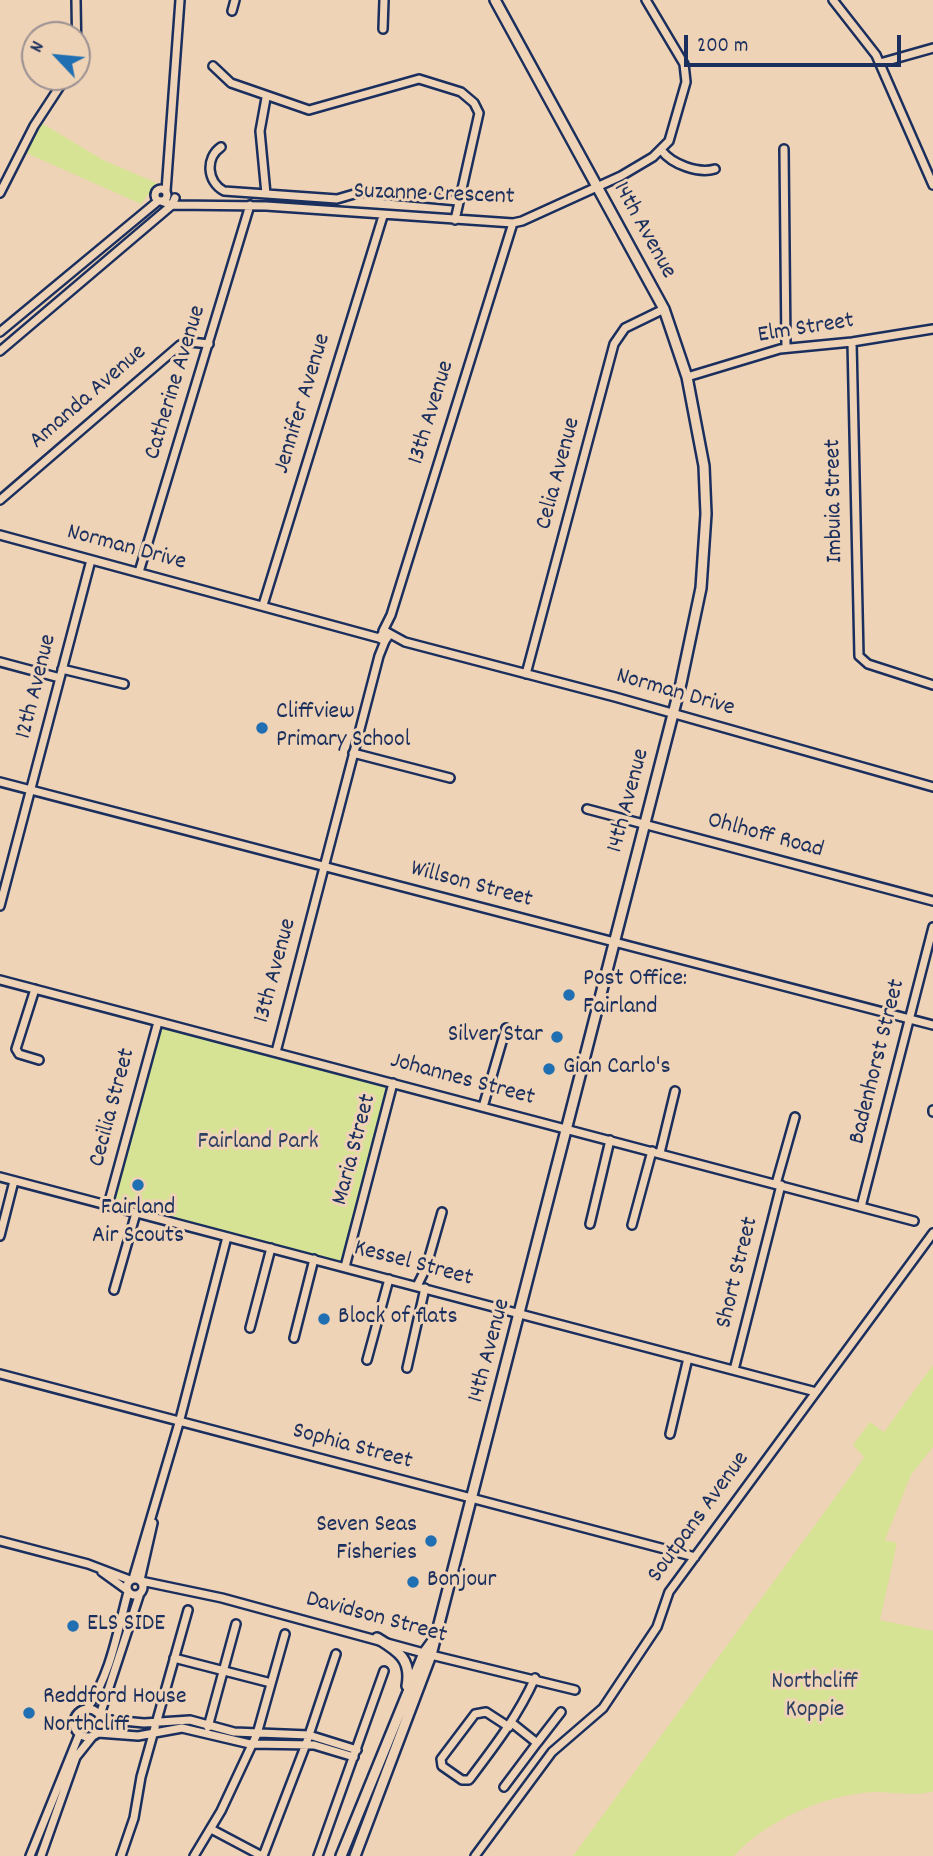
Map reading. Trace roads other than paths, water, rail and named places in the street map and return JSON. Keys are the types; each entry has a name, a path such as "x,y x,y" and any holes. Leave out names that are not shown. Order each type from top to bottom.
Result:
{"main road":[{"name":"14th Avenue","path":"341,1856 433,1640 520,1314 612,944 673,713 696,615 705,537 704,466 687,377 664,309 495,0"},
{"path":"377,1638 403,1655 408,1667 403,1708"},
{"name":"14th Avenue","path":"355,1856 427,1654"}],"street":[{"path":"76,0 76,21"},
{"path":"0,351 153,219 165,197 180,0"},
{"path":"232,11 235,0"},
{"path":"383,29 384,0"},
{"path":"646,0 678,50 686,73 672,133 662,151 673,162 705,171 715,169"},
{"path":"833,0 880,63 933,185"},
{"path":"880,63 933,48"},
{"path":"213,66 231,83 309,110 419,79 461,92 474,103 478,113 455,220"},
{"path":"0,193 34,126 57,91"},
{"path":"266,97 260,129 266,194"},
{"path":"221,147 212,153 209,160 219,188 337,200 361,191 458,201"},
{"path":"784,149 786,348"},
{"name":"Suzanne Crescent","path":"165,197 191,203 513,223 598,188 662,151"},
{"path":"0,332 139,214 165,197"},
{"path":"344,213 346,197"},
{"name":"Catherine Avenue","path":"139,572 250,205"},
{"name":"Jennifer Avenue","path":"263,605 383,216"},
{"name":"13th Avenue","path":"276,1052 384,636 513,223"},
{"name":"Celia Avenue","path":"526,674 614,344 625,328 664,309"},
{"name":"Elm Street","path":"687,377 786,348 852,342 933,329"},
{"name":"Amanda Avenue","path":"0,500 180,345 190,342 209,344"},
{"name":"Imbuia Street","path":"852,342 861,659 933,685"},
{"name":"Norman Drive","path":"0,535 673,713 933,787"},
{"name":"12th Avenue","path":"0,906 91,560"},
{"path":"0,662 60,678"},
{"path":"62,669 124,684"},
{"path":"353,753 450,778"},
{"name":"Willson Street","path":"0,782 612,944 933,1025"},
{"name":"Ohlhoff Road","path":"587,809 933,901"},
{"name":"Badenhorst Street","path":"861,1207 933,927"},
{"name":"Johannes Street","path":"0,980 914,1221"},
{"path":"35,989 16,1049 19,1054 38,1060"},
{"name":"Cecilia Street","path":"108,1205 158,1022"},
{"path":"483,1107 506,1028"},
{"name":"Maria Street","path":"345,1267 393,1083"},
{"path":"632,1225 674,1091"},
{"name":"Short Street","path":"734,1370 795,1117"},
{"path":"590,1224 610,1140"},
{"name":"Kessel Street","path":"0,1177 816,1391"},
{"path":"0,1236 14,1181"},
{"path":"407,1368 421,1287 442,1212"},
{"path":"114,1290 136,1213"},
{"name":"Soutpans Avenue","path":"475,1856 552,1752 598,1714 609,1700 657,1627 668,1592 933,1233"},
{"path":"79,1735 74,1727 75,1718 87,1709 98,1693 110,1661 128,1591 136,1580 227,1237"},
{"path":"250,1328 271,1248"},
{"path":"294,1338 314,1259"},
{"path":"367,1360 389,1279"},
{"path":"670,1434 688,1358"},
{"name":"Sophia Street","path":"0,1374 695,1557"},
{"name":"Davidson Street","path":"0,1541 88,1564 136,1580 377,1638 427,1654 535,1678 575,1690"},
{"name":"Davidson Street","path":"88,1564 135,1595 167,1586"},
{"path":"41,1856 76,1758 95,1735 141,1592 136,1580"},
{"path":"121,1856 134,1818 155,1722 188,1610"},
{"path":"206,1735 236,1624"},
{"path":"194,1856 211,1829 257,1734 285,1634"},
{"path":"211,1829 262,1856 306,1744 335,1654"},
{"path":"174,1658 271,1682"},
{"path":"318,1856 384,1671"},
{"path":"535,1678 510,1725 467,1782 442,1766 441,1759 475,1714 486,1712 510,1725 537,1743"},
{"path":"87,1709 101,1717 155,1722 190,1720 234,1732 309,1735 356,1754"},
{"path":"504,1787 561,1712"},
{"path":"79,1735 153,1734 182,1728 250,1744 306,1744 356,1754"},
{"path":"30,1856 79,1735"}],"place":[{"name":"Cliffview Primary School","path":"262,728"},
{"name":"Post Office: Fairland","path":"569,995"},
{"name":"Silver Star","path":"557,1037"},
{"name":"Gian Carlo's","path":"549,1069"},
{"name":"Fairland Air Scouts","path":"138,1185"},
{"name":"Block of flats","path":"324,1319"},
{"name":"Seven Seas Fisheries","path":"431,1541"},
{"name":"Bonjour","path":"413,1582"},
{"name":"ELS SIDE","path":"73,1626"},
{"name":"Reddford House Northcliff","path":"29,1713"}],"park label":[{"name":"Fairland Park","path":"258,1144"},
{"name":"Northcliff Koppie","path":"815,1698"}]}
